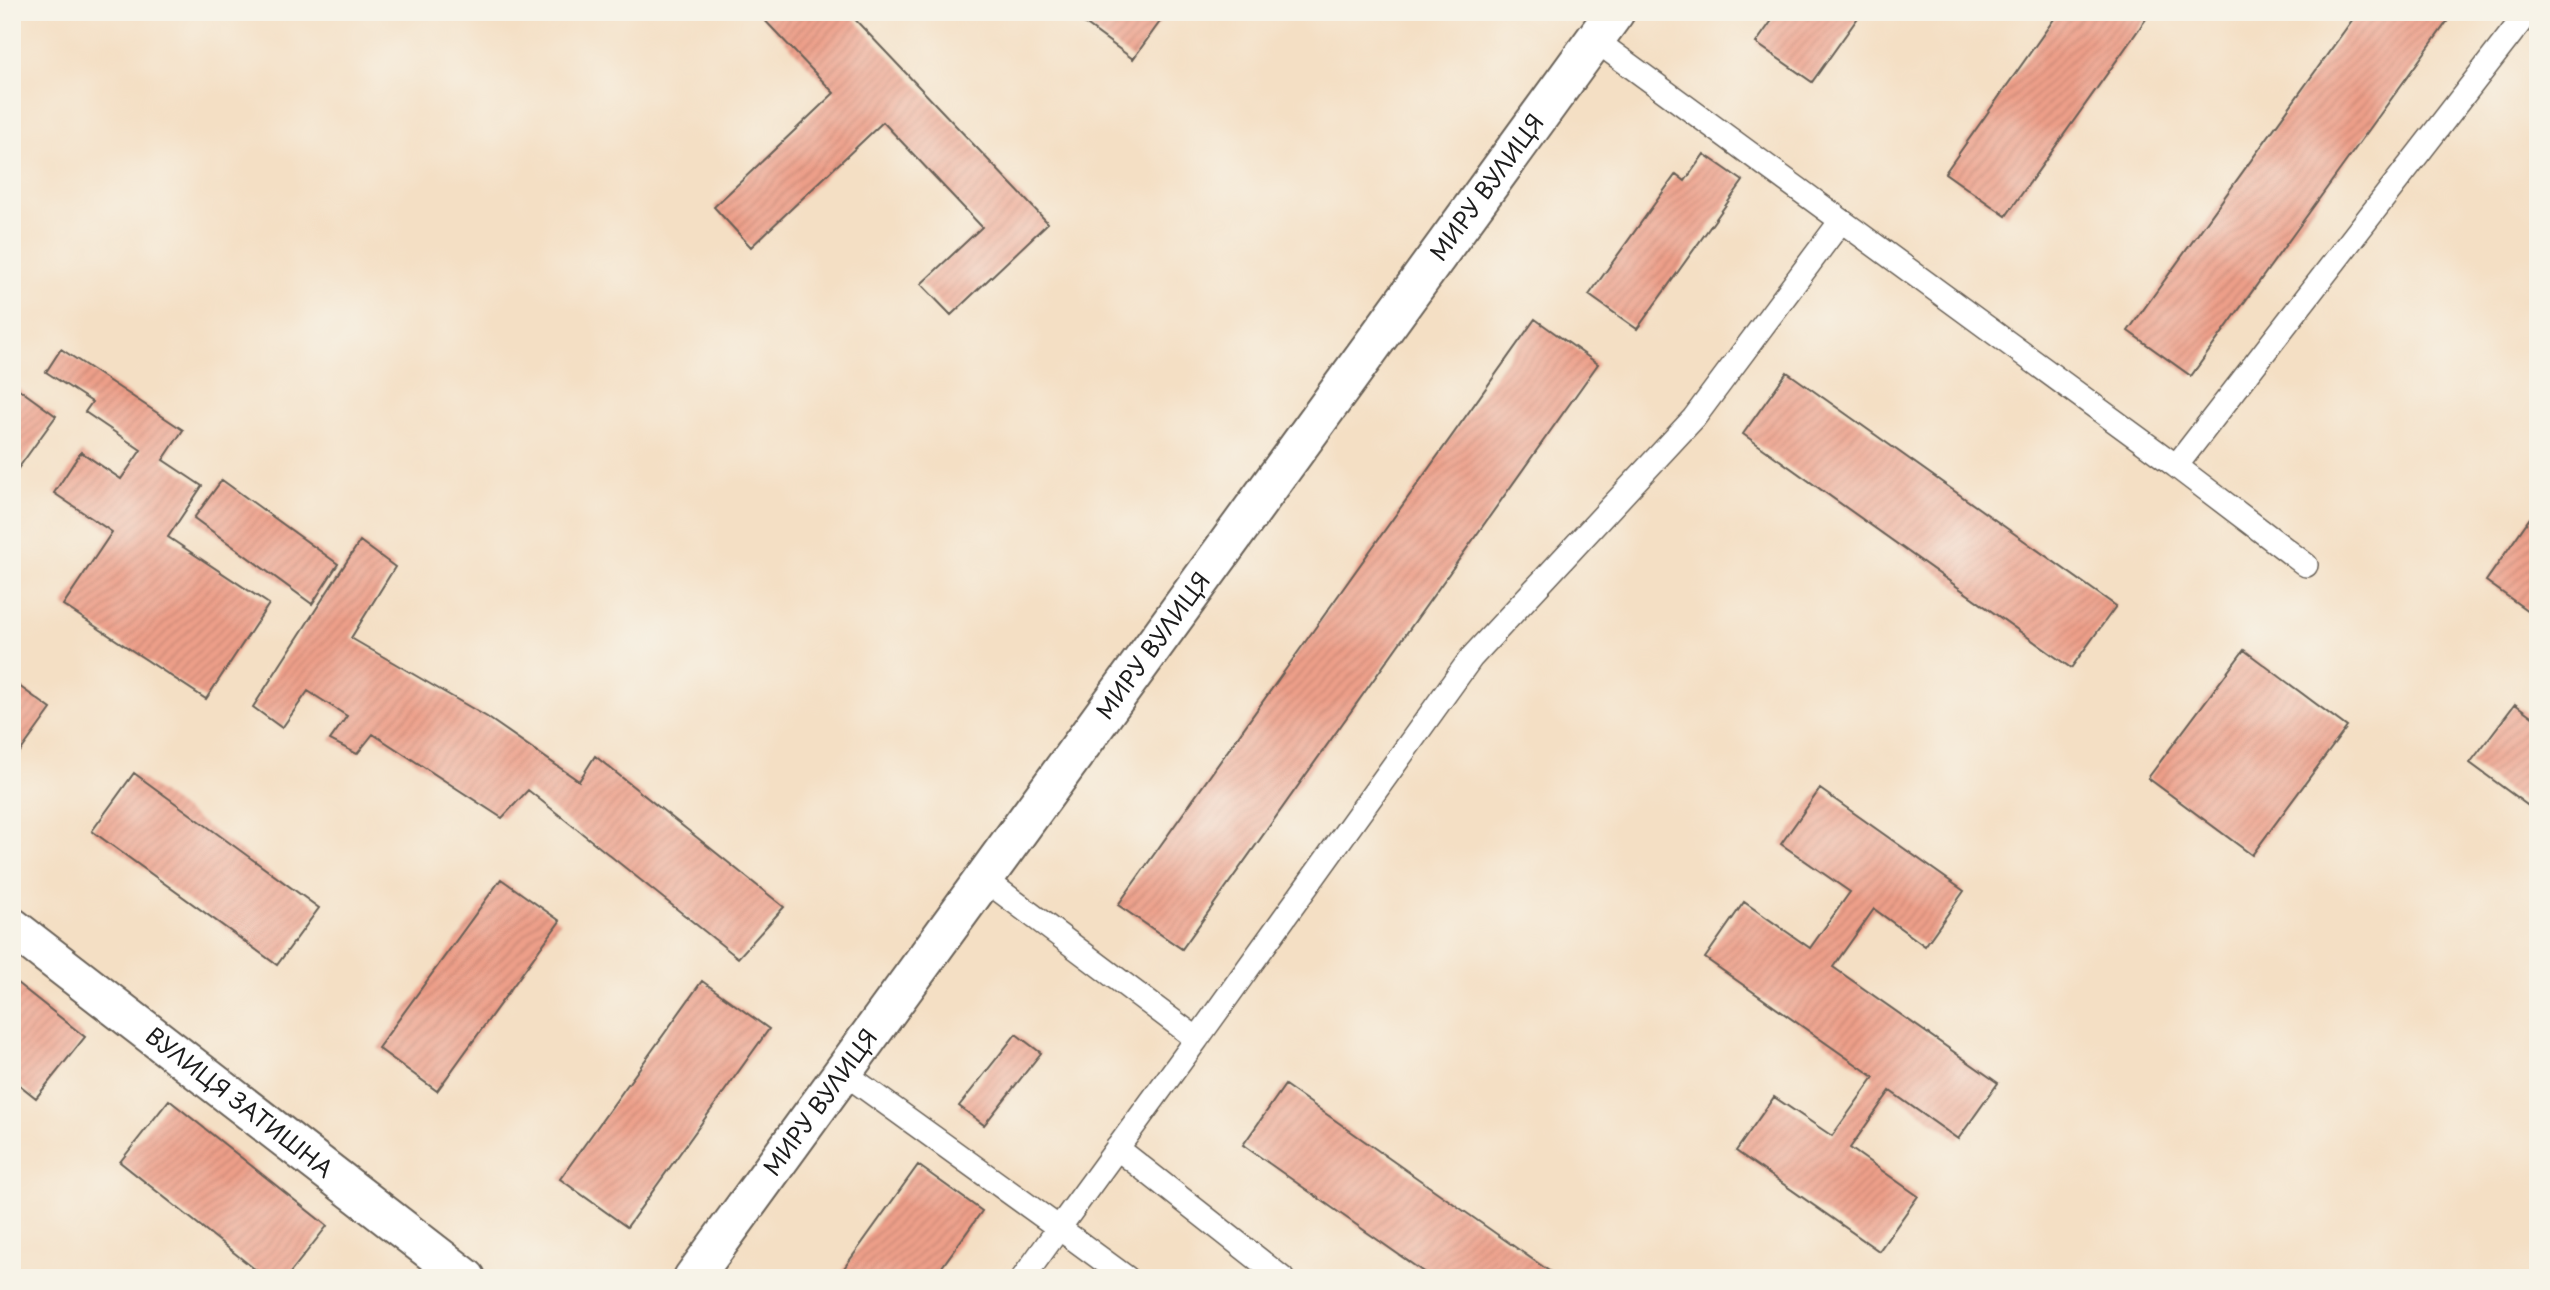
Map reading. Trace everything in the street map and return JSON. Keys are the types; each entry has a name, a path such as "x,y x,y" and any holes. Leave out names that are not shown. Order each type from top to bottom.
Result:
{"street":[{"name":"МИРУ ВУЛИЦЯ","path":"693,1278 1605,26"},
{"name":"ВУЛИЦЯ ЗАТИШНА","path":"12,927 466,1278"}],"lane":[{"path":"2176,466 2528,12"},
{"path":"1605,26 1841,221 2176,466 2306,565"},
{"path":"1023,1278 1471,658 1694,418 1841,221"},
{"path":"983,878 1197,1039"},
{"path":"843,1072 1127,1278"},
{"path":"1117,1148 1282,1278"}],"building":[{"path":"757,12 848,12 1048,223 951,315 921,284 982,227 883,122 751,247 714,207 834,93"},
{"path":"1069,12 1167,12 1133,59"},
{"path":"1778,12 1862,12 1812,82 1756,43"},
{"path":"2059,12 2151,12 2006,216 1945,173"},
{"path":"2358,12 2454,12 2191,376 2128,331"},
{"path":"1704,154 1743,181 1637,329 1589,295 1676,174 1685,181"},
{"path":"1535,319 1598,364 1182,949 1118,905"},
{"path":"61,349 183,430 163,460 202,486 168,537 269,604 206,699 63,605 112,532 54,493 81,452 121,479 141,450 85,412 92,402 46,372"},
{"path":"1787,372 2116,606 2071,668 1743,434"},
{"path":"12,384 56,416 12,477"},
{"path":"222,480 338,564 312,604 194,518"},
{"path":"2532,515 2538,519 2538,618 2486,581"},
{"path":"360,541 395,567 351,638 487,717 579,781 595,756 784,907 738,958 528,790 502,818 373,734 357,754 330,740 347,716 308,691 282,728 253,707"},
{"path":"2244,650 2347,727 2252,855 2148,778"},
{"path":"12,681 51,709 12,763"},
{"path":"2515,704 2538,721 2538,813 2470,763"},
{"path":"134,773 319,908 277,965 92,831"},
{"path":"1820,789 1964,891 1925,946 1874,909 1833,967 1998,1083 1958,1139 1890,1091 1850,1148 1918,1196 1879,1251 1736,1151 1774,1097 1832,1136 1874,1077 1705,958 1744,902 1810,948 1850,892 1781,844"},
{"path":"501,879 560,921 437,1091 378,1048"},
{"path":"12,979 85,1037 36,1098 12,1079"},
{"path":"702,981 769,1029 627,1227 560,1179"},
{"path":"1016,1034 1041,1053 984,1125 959,1106"},
{"path":"1285,1085 1559,1278 1432,1278 1243,1145"},
{"path":"169,1100 327,1226 286,1278 266,1278 120,1162"},
{"path":"918,1165 982,1211 934,1278 837,1278"}]}
